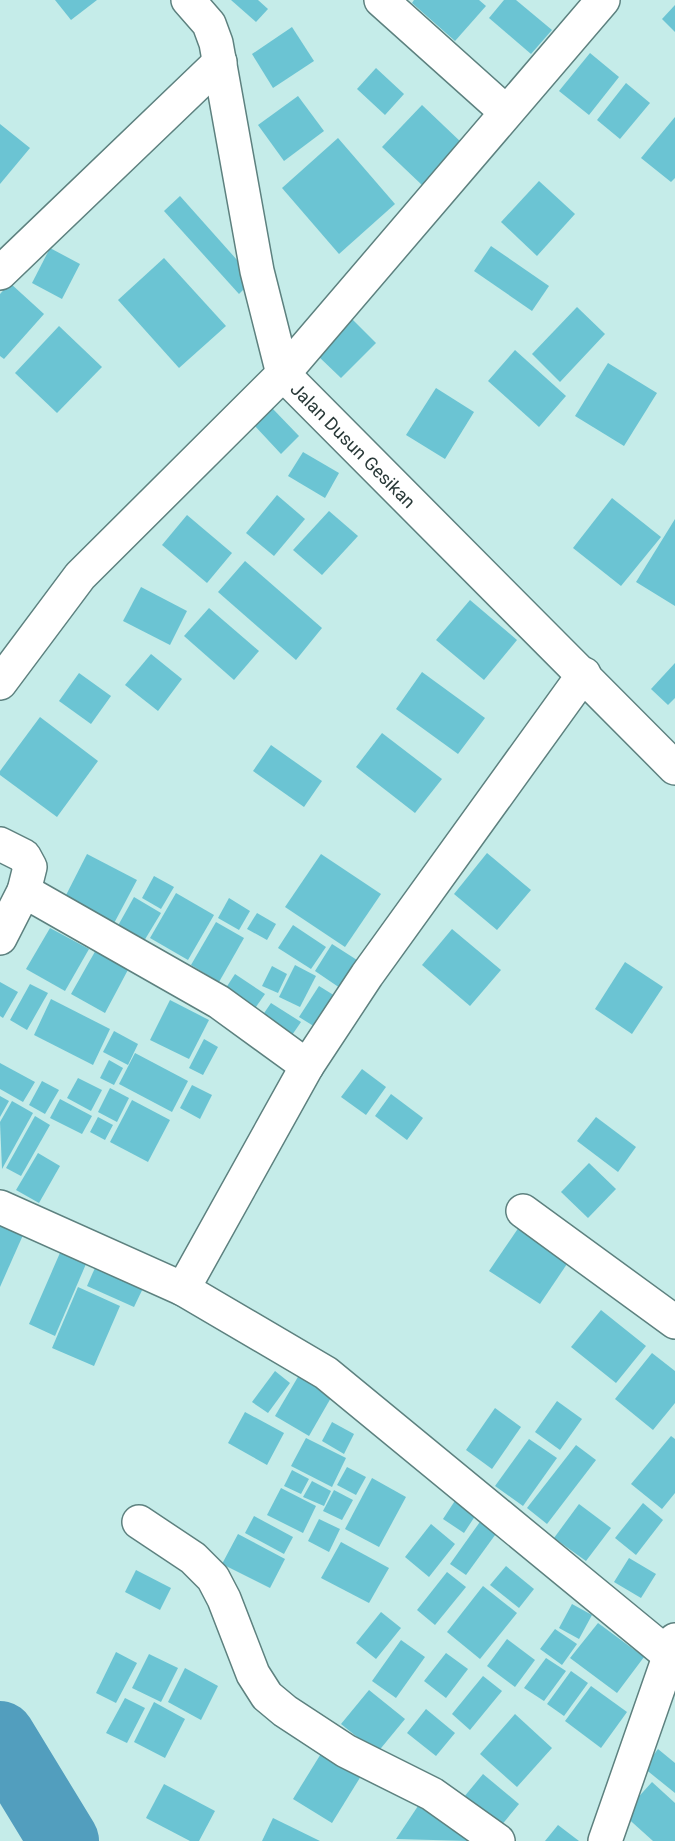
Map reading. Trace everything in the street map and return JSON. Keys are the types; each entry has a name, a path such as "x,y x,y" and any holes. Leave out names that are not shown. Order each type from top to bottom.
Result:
{"street":[{"name":"Jalan Dusun Gesikan","path":"188,0 209,24 220,62 257,271 283,374 675,768"},
{"path":"381,0 506,112"},
{"path":"0,683 80,576 283,374 603,0"},
{"path":"0,273 220,62"},
{"path":"183,1289 307,1066 366,975 584,674"},
{"path":"0,844 24,856 30,867 24,891 0,938"},
{"path":"24,891 219,1002 307,1066"},
{"path":"0,1207 183,1289 326,1373 672,1647 605,1841"},
{"path":"523,1211 675,1322"},
{"path":"139,1522 193,1558 213,1578 224,1599 254,1674 267,1696 285,1712 346,1751 432,1794 498,1841"}],"building":[{"path":"55,0 97,0 71,20"},
{"path":"231,0 258,0 268,9 256,22"},
{"path":"414,0 479,0 486,6 455,41 412,3"},
{"path":"504,0 516,0 552,30 531,54 489,18"},
{"path":"675,5 675,32 662,19"},
{"path":"292,27 314,61 273,88 252,54"},
{"path":"590,53 619,77 589,115 559,91"},
{"path":"376,68 404,94 385,115 357,89"},
{"path":"626,83 650,103 620,139 597,120"},
{"path":"298,96 324,131 284,161 258,125"},
{"path":"422,105 463,144 423,186 382,147"},
{"path":"675,117 675,178 671,182 641,158"},
{"path":"0,124 30,148 0,184"},
{"path":"338,138 395,204 339,254 282,188"},
{"path":"539,181 575,214 537,256 501,222"},
{"path":"180,196 254,279 239,294 164,211"},
{"path":"491,246 549,286 532,311 474,271"},
{"path":"50,248 80,264 62,299 32,283"},
{"path":"164,258 226,326 179,368 118,300"},
{"path":"10,283 44,314 4,359 0,356 0,294"},
{"path":"577,307 605,334 560,382 532,354"},
{"path":"352,319 376,343 341,378 317,355"},
{"path":"59,326 102,367 57,413 15,373"},
{"path":"515,350 566,396 539,427 488,381"},
{"path":"608,363 657,393 624,446 575,416"},
{"path":"436,388 474,412 445,459 406,435"},
{"path":"272,408 299,436 281,454 254,425"},
{"path":"303,452 339,473 325,498 288,476"},
{"path":"277,495 305,519 274,556 246,533"},
{"path":"612,498 661,537 621,586 573,548"},
{"path":"329,511 358,536 322,575 293,550"},
{"path":"187,515 232,553 207,583 162,545"},
{"path":"675,519 675,606 636,582"},
{"path":"245,561 322,628 296,660 218,592"},
{"path":"141,587 187,611 170,645 123,621"},
{"path":"470,600 517,640 484,680 436,640"},
{"path":"209,608 259,651 234,680 184,636"},
{"path":"151,654 182,679 158,711 125,685"},
{"path":"675,663 675,698 668,705 651,689"},
{"path":"422,672 485,718 458,754 396,709"},
{"path":"79,673 111,696 91,724 59,701"},
{"path":"40,717 98,761 57,817 0,775 0,771"},
{"path":"382,733 442,779 415,813 356,767"},
{"path":"271,745 322,781 304,807 253,771"},
{"path":"487,853 531,890 497,930 454,894"},
{"path":"87,854 137,880 112,927 63,901"},
{"path":"321,854 381,894 345,947 285,907"},
{"path":"154,876 174,887 161,909 142,898"},
{"path":"176,893 214,915 188,960 150,938"},
{"path":"134,897 161,913 141,946 115,931"},
{"path":"229,898 250,911 239,930 218,918"},
{"path":"257,913 276,924 267,940 247,929"},
{"path":"216,922 244,938 219,982 191,965"},
{"path":"293,925 326,947 311,969 278,948"},
{"path":"50,928 89,949 65,991 26,969"},
{"path":"452,929 501,970 470,1006 422,965"},
{"path":"332,944 357,960 340,988 315,971"},
{"path":"97,948 130,966 105,1013 71,994"},
{"path":"625,962 663,987 632,1034 595,1009"},
{"path":"295,965 316,976 300,1007 279,997"},
{"path":"272,966 287,974 278,993 262,986"},
{"path":"235,974 265,994 251,1014 222,994"},
{"path":"0,982 18,992 3,1018 0,1016"},
{"path":"30,984 48,993 27,1030 10,1020"},
{"path":"319,986 340,999 320,1030 299,1017"},
{"path":"51,999 110,1029 93,1065 34,1035"},
{"path":"170,1000 209,1020 189,1059 150,1040"},
{"path":"271,1003 301,1022 290,1038 260,1019"},
{"path":"114,1031 138,1044 128,1065 103,1052"},
{"path":"204,1039 218,1047 203,1075 189,1068"},
{"path":"135,1053 188,1081 172,1112 119,1084"},
{"path":"109,1060 123,1068 114,1085 100,1078"},
{"path":"0,1063 35,1082 23,1102 0,1089"},
{"path":"362,1069 386,1087 366,1115 341,1097"},
{"path":"78,1078 102,1090 91,1111 67,1098"},
{"path":"42,1081 59,1090 45,1114 29,1105"},
{"path":"192,1085 212,1095 200,1119 180,1108"},
{"path":"110,1088 129,1098 117,1122 98,1112"},
{"path":"391,1094 423,1118 407,1140 375,1116"},
{"path":"0,1096 9,1101 0,1117"},
{"path":"60,1099 92,1116 82,1134 50,1118"},
{"path":"132,1100 170,1120 148,1162 110,1142"},
{"path":"12,1101 33,1113 2,1169 0,1122"},
{"path":"35,1116 50,1125 21,1176 6,1168"},
{"path":"98,1117 113,1125 105,1140 90,1132"},
{"path":"596,1117 636,1147 618,1172 577,1141"},
{"path":"38,1153 60,1166 39,1203 16,1190"},
{"path":"589,1163 616,1189 588,1218 561,1192"},
{"path":"0,1215 27,1226 0,1287"},
{"path":"519,1227 569,1261 540,1304 489,1271"},
{"path":"63,1246 89,1257 55,1336 29,1324"},
{"path":"98,1261 146,1282 134,1307 87,1286"},
{"path":"78,1287 120,1306 94,1366 52,1348"},
{"path":"601,1310 646,1346 616,1383 571,1347"},
{"path":"652,1353 675,1371 675,1403 653,1430 615,1399"},
{"path":"302,1370 336,1389 309,1436 275,1416"},
{"path":"275,1371 290,1383 268,1413 252,1402"},
{"path":"557,1401 582,1419 560,1450 535,1432"},
{"path":"495,1408 521,1427 492,1469 466,1450"},
{"path":"245,1412 284,1433 267,1465 228,1443"},
{"path":"332,1422 354,1434 344,1454 322,1441"},
{"path":"671,1436 675,1439 675,1493 662,1509 631,1484"},
{"path":"306,1438 346,1458 332,1487 291,1466"},
{"path":"529,1439 557,1458 523,1506 495,1486"},
{"path":"576,1445 596,1460 547,1524 527,1508"},
{"path":"347,1467 366,1477 356,1495 337,1485"},
{"path":"292,1470 309,1479 301,1494 284,1486"},
{"path":"372,1478 406,1497 379,1547 345,1529"},
{"path":"312,1481 331,1491 324,1506 303,1497"},
{"path":"281,1488 316,1506 303,1533 267,1515"},
{"path":"334,1490 353,1500 342,1520 323,1511"},
{"path":"462,1490 483,1504 464,1533 443,1519"},
{"path":"643,1503 663,1520 636,1555 615,1538"},
{"path":"579,1504 611,1528 586,1561 554,1538"},
{"path":"254,1516 293,1537 284,1554 245,1533"},
{"path":"319,1519 340,1529 329,1552 308,1541"},
{"path":"482,1519 498,1531 466,1575 450,1564"},
{"path":"431,1524 455,1544 429,1577 405,1557"},
{"path":"238,1534 285,1559 270,1588 222,1564"},
{"path":"341,1542 389,1568 369,1603 321,1578"},
{"path":"629,1558 656,1574 641,1598 614,1582"},
{"path":"506,1566 534,1589 519,1608 490,1585"},
{"path":"136,1570 171,1588 160,1610 125,1592"},
{"path":"447,1572 466,1587 435,1625 417,1610"},
{"path":"483,1586 517,1613 480,1659 447,1632"},
{"path":"572,1604 592,1615 579,1639 559,1628"},
{"path":"381,1612 401,1628 376,1659 356,1643"},
{"path":"598,1623 644,1657 617,1693 570,1658"},
{"path":"555,1629 577,1644 562,1665 540,1649"},
{"path":"507,1639 535,1660 515,1687 487,1666"},
{"path":"401,1640 425,1657 396,1698 372,1681"},
{"path":"116,1652 137,1663 116,1703 96,1693"},
{"path":"446,1653 468,1669 446,1698 424,1681"},
{"path":"149,1654 178,1668 161,1702 132,1688"},
{"path":"546,1658 566,1671 544,1701 524,1688"},
{"path":"185,1668 218,1686 201,1720 168,1702"},
{"path":"571,1671 588,1683 564,1716 547,1704"},
{"path":"483,1676 502,1691 470,1730 452,1714"},
{"path":"591,1686 627,1712 601,1748 565,1721"},
{"path":"369,1690 405,1719 377,1753 341,1724"},
{"path":"125,1698 145,1708 127,1743 106,1733"},
{"path":"154,1702 185,1719 165,1758 134,1742"},
{"path":"426,1709 455,1733 436,1756 407,1733"},
{"path":"515,1714 552,1748 517,1787 480,1754"},
{"path":"658,1749 675,1763 675,1793 644,1768"},
{"path":"322,1752 361,1776 332,1823 293,1799"},
{"path":"483,1774 519,1804 495,1833 459,1803"},
{"path":"652,1782 675,1803 675,1841 653,1841 623,1814"},
{"path":"164,1784 215,1811 199,1841 190,1841 146,1818"},
{"path":"418,1806 470,1841 396,1839"},
{"path":"273,1818 320,1841 262,1841"},
{"path":"558,1825 579,1841 545,1841"}],"waterway":[{"path":"0,1736 64,1841"}]}
